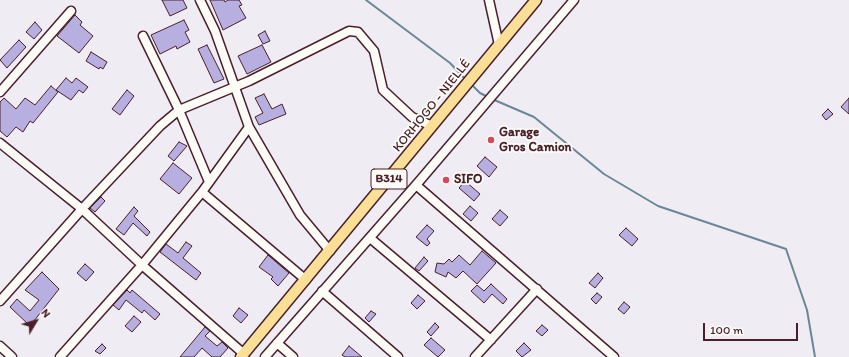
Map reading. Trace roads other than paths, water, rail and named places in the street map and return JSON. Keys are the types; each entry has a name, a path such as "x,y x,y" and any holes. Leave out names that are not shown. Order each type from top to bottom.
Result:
{"main road":[{"name":"KORHOGO - NIELLÉ","path":"243,355 536,0"}],"street":[{"path":"200,0 215,31 249,127 300,215 330,251"},
{"path":"489,0 499,45"},
{"path":"265,357 416,185 574,0"},
{"path":"0,92 71,11"},
{"path":"0,301 82,209 160,126 179,110 234,87 349,31 358,32 374,51 383,90 412,118 432,126"},
{"path":"143,36 179,110 208,182"},
{"path":"60,357 142,264 202,192 249,127"},
{"path":"0,143 82,209 243,355"},
{"path":"416,185 538,289 614,357"},
{"path":"202,192 306,280"},
{"path":"370,238 491,340"},
{"path":"475,357 538,289"},
{"path":"322,291 398,357"},
{"path":"277,343 293,357"},
{"path":"0,346 12,357"}],"waterway":[{"path":"366,0 450,63 466,80"},
{"path":"471,84 480,93 488,97"},
{"path":"492,99 534,117 604,174 658,206 786,249 807,310 815,357"}],"place":[{"name":"Garage Gros Camion","path":"491,140"},
{"name":"SIFO","path":"446,180"}]}
